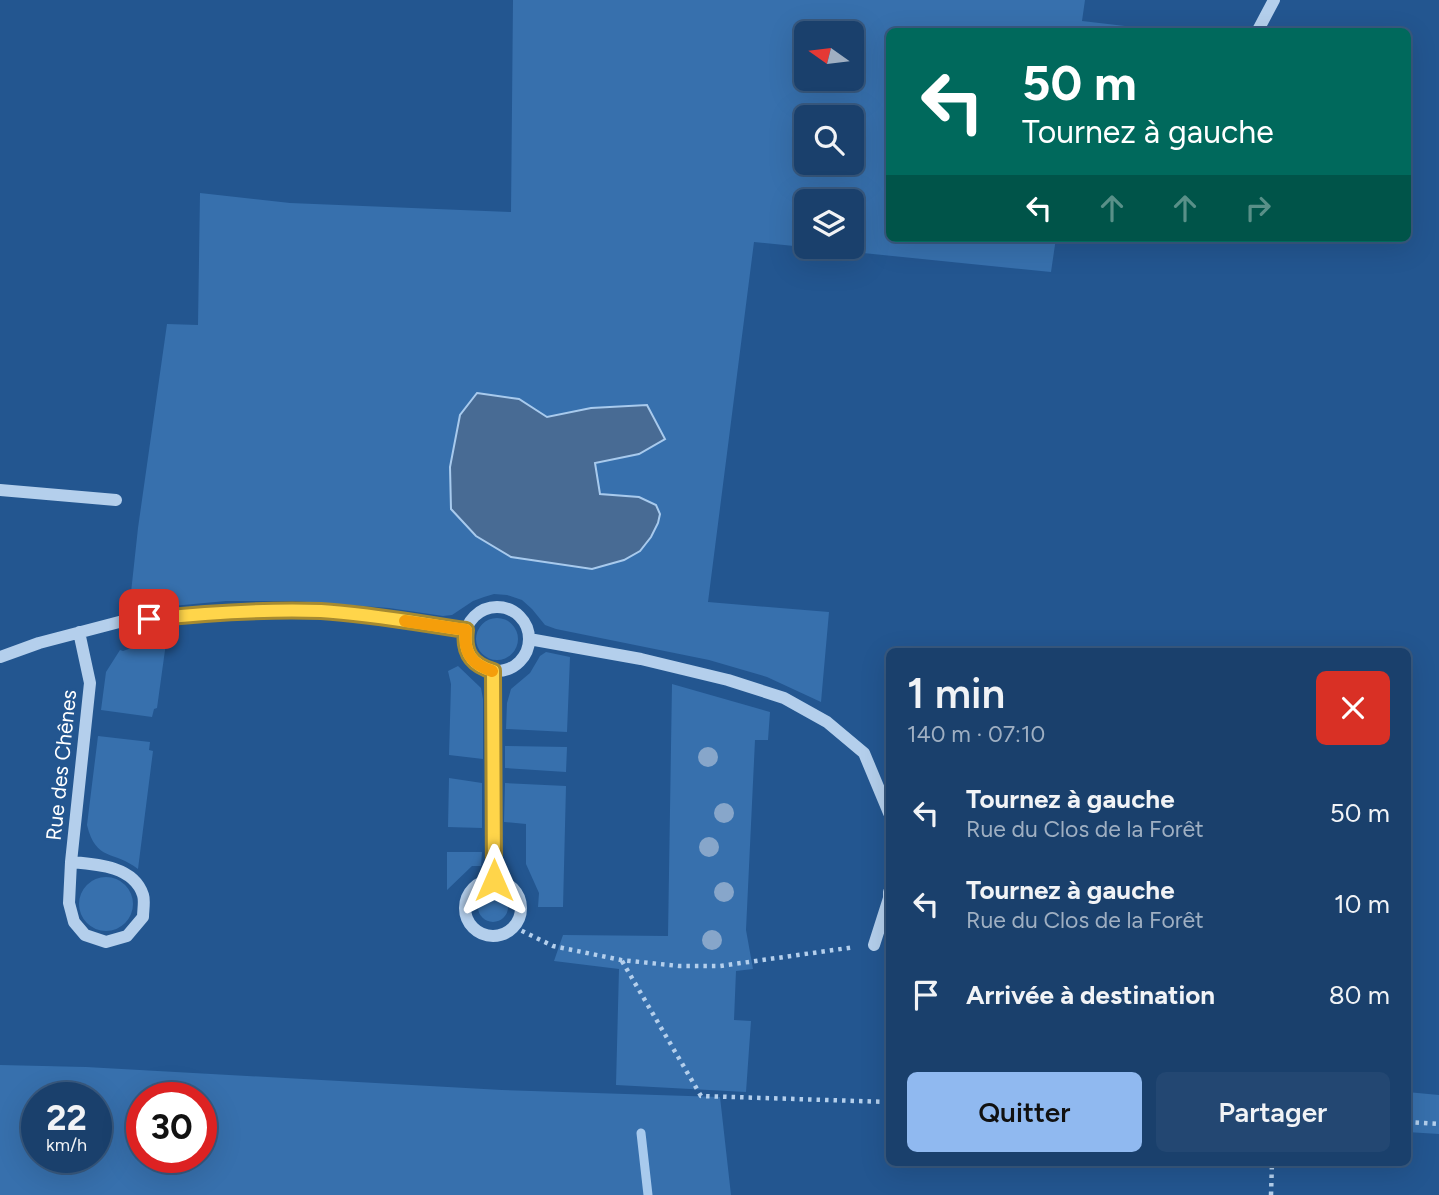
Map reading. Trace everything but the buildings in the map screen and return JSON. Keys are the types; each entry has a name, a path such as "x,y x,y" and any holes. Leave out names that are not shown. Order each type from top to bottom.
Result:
{"street":[{"path":"1259,28 1274,0"},
{"path":"0,490 116,500"},
{"path":"497,607 507,608 523,620 529,639 528,650 522,659 514,667 504,671 483,668 467,652 465,641 466,630 471,621 487,609 497,607"},
{"path":"0,657 38,643 123,621 200,614 322,611 466,630"},
{"name":"Rue des Chênes","path":"71,862 100,864 128,875 136,884 144,895 144,917 127,936 106,942 85,935 74,922 69,903 71,862 90,683 79,632"},
{"path":"529,639 641,659 728,680 784,698 827,722 864,753 886,806"},
{"path":"493,671 494,880"},
{"path":"494,880 511,886 517,893 522,911 514,928 507,933 489,936 480,933 468,919 466,901 470,892 485,881 494,880"},
{"path":"874,945 886,907"}],"path":[{"path":"514,928 553,946 621,960 679,966 720,966 874,945"},
{"path":"621,960 701,1096 886,1102"},
{"path":"1411,1122 1439,1124"},
{"path":"1271,1195 1272,1166"}],"shaded area":[{"path":"513,0 1085,0 1082,21 1142,28 886,28 886,242 1055,242 1051,272 864,253 864,189 794,189 794,246 754,242 708,602 829,612 821,702 767,677 709,660 556,629 545,625 522,600 507,595 494,594 484,597 452,615 443,616 389,608 295,601 226,601 129,611 167,324 198,325 200,193 290,203 511,212"},
{"path":"477,393 519,399 547,417 591,408 647,405 665,439 639,454 595,463 600,494 639,497 656,505 660,514 658,523 640,551 624,560 592,569 511,557 476,536 451,509 450,467 460,415"},
{"path":"497,618 512,624 518,639 512,654 497,660 482,654 476,639 482,624"},
{"path":"166,643 157,708 154,709 152,717 101,710 106,672 120,650 143,644"},
{"path":"546,652 570,657 567,732 506,729 507,703 511,689 530,673 540,656"},
{"path":"458,666 481,688 483,759 449,755 451,684 448,671"},
{"path":"672,684 770,712 768,740 755,740 746,930 753,969 736,971 734,1020 751,1021 746,1092 616,1085 619,969 554,961 563,935 668,936"},
{"path":"98,736 150,742 149,750 153,751 138,869 95,845 87,825"},
{"path":"505,746 567,747 566,772 505,768"},
{"path":"449,778 482,783 482,828 448,827"},
{"path":"505,783 566,786 563,907 538,907 539,893 526,864 526,824 504,822"},
{"path":"447,852 482,852 481,866 472,866 447,890"},
{"path":"106,877 125,885 133,904 125,923 106,931 87,923 79,904 87,885"},
{"path":"493,892 504,896 508,907 504,918 493,922 482,918 478,907 482,896"},
{"path":"0,1065 86,1067 502,1090 720,1097 731,1195 0,1195"},
{"path":"1411,1092 1439,1095 1439,1134 1411,1132"}],"waterway":[{"path":"641,1133 648,1195"}],"slow traffic":[{"path":"405,621 466,630 467,652 483,668 492,671"}],"route":[{"path":"149,619 256,611 322,611 466,630 467,652 483,668 493,671 494,880"}]}
